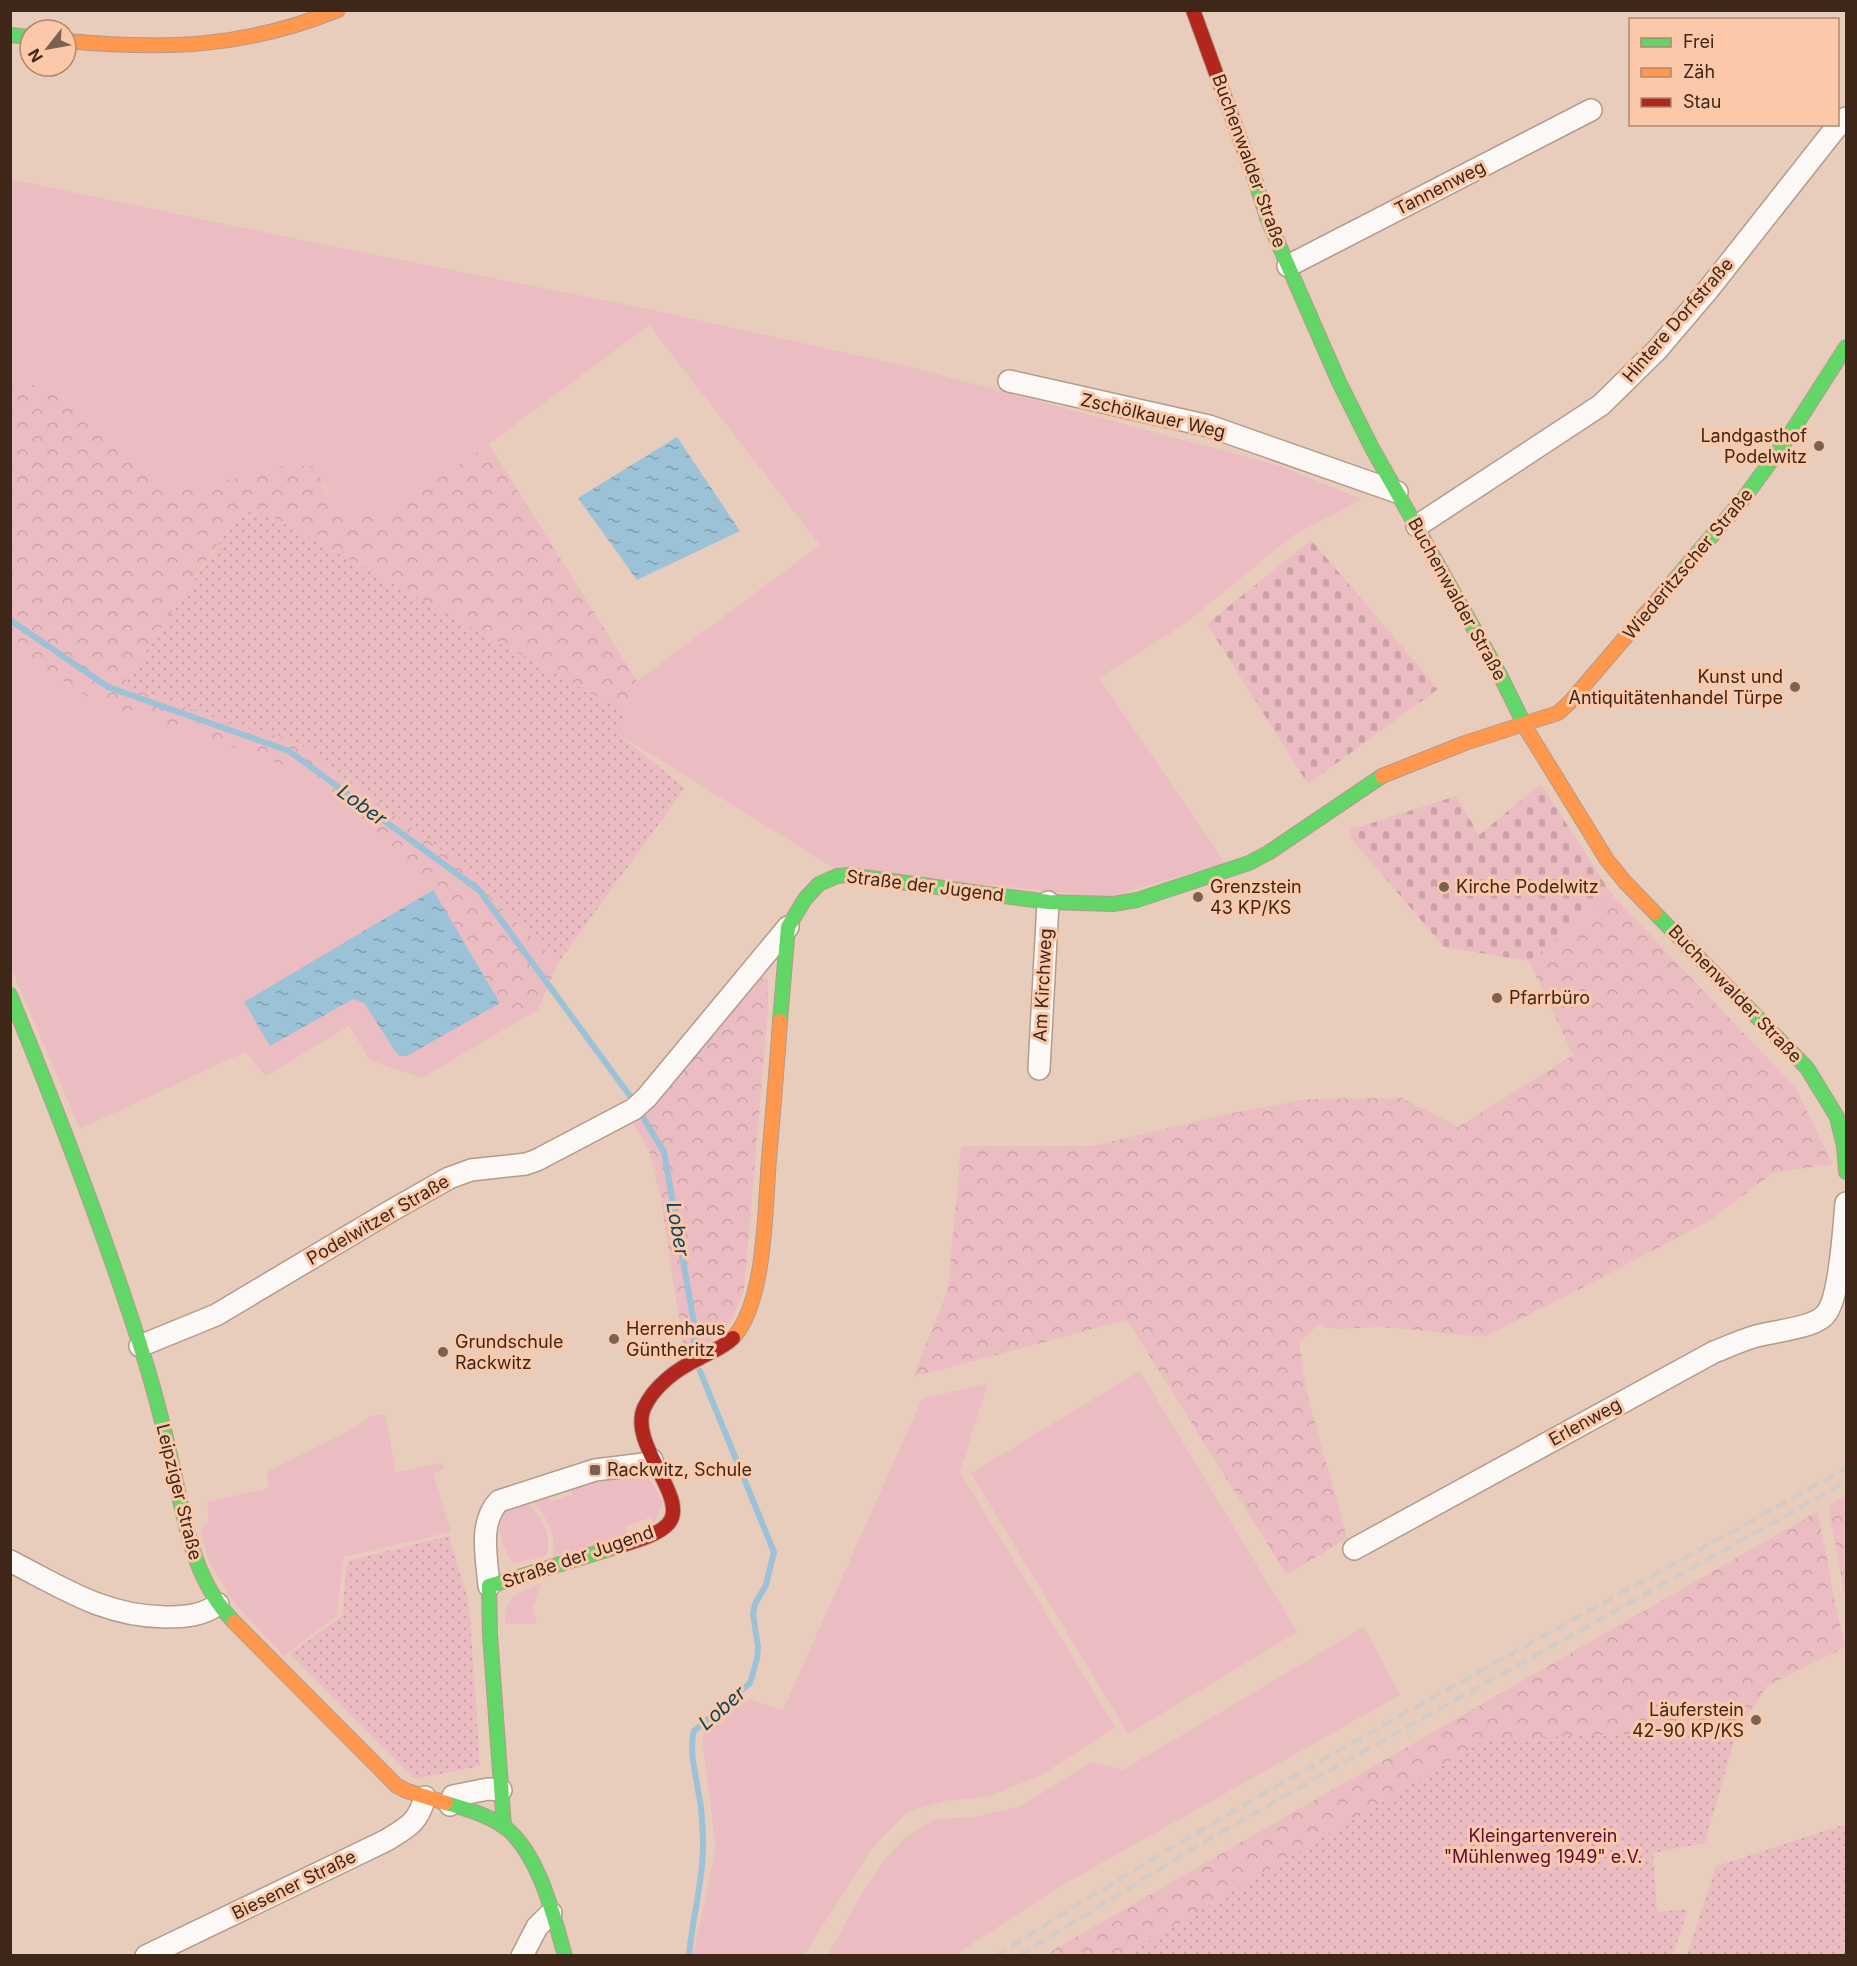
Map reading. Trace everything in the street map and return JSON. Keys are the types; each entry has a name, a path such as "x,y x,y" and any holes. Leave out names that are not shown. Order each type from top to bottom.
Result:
{"street":[{"path":"78,42 171,47 214,44 288,28 338,10"},
{"name":"Buchenwalder Straße","path":"1192,10 1242,141 1268,220 1339,382 1372,448 1470,620 1525,723 1532,741 1607,860 1625,882 1807,1068 1842,1118 1846,1172"},
{"name":"Tannenweg","path":"1288,266 1592,110"},
{"name":"Hintere Dorfstraße","path":"1417,526 1601,405 1657,350 1846,118"},
{"name":"Wiederitzscher Straße","path":"1525,723 1558,713 1647,614 1744,498 1785,442 1846,347"},
{"name":"Zschölkauer Weg","path":"1009,381 1209,426 1397,492"},
{"name":"Straße der Jugend","path":"489,1586 597,1554 655,1533 669,1524 673,1510 641,1433 640,1418 647,1402 672,1375 721,1348 735,1336 743,1324 754,1295 762,1248 788,927 797,910 825,878 837,874 1048,902 1113,904 1137,900 1249,863 1268,853 1389,772 1525,723"},
{"name":"Am Kirchweg","path":"1039,1069 1048,902"},
{"name":"Podelwitzer Straße","path":"140,1346 216,1315 439,1183 471,1170 525,1164 537,1160 634,1109 647,1097 788,927"},
{"name":"Leipziger Straße","path":"10,994 62,1124 140,1346 173,1467 193,1556 206,1588 218,1605 397,1786 450,1804 504,1827 515,1837 536,1874 565,1956"},
{"name":"Erlenweg","path":"1354,1550 1714,1352 1752,1337 1815,1322 1825,1315 1831,1306 1837,1282 1846,1203"},
{"name":"Straße der Jugend","path":"504,1827 490,1634 485,1524 492,1509 499,1501 595,1470 644,1464 652,1460"},
{"path":"10,1561 93,1604 131,1615 182,1617 202,1613 218,1605"},
{"path":"450,1804 453,1796 488,1789 501,1790"},
{"name":"Biesener Straße","path":"146,1956 385,1841 418,1817 425,1797"},
{"path":"522,1956 537,1928 551,1913"}],"green space":[{"path":"10,179 634,306 911,367 1277,465 1362,499 1292,536 1186,623 1099,678 1225,863 1107,897 837,870 618,734 637,681 820,545 649,325 489,444 391,511 365,515 333,504 325,484 207,486 182,491 146,470 54,391 11,378"},
{"path":"10,378 54,391 146,470 182,491 280,466 314,466 333,504 365,515 391,511 489,444 637,681 626,713 276,519 252,510 227,530 123,685 235,725 292,739 449,856 558,963 538,1010 515,1023 500,1003 421,871 287,767 188,731 95,702 44,669 11,635"},
{"path":"252,510 276,519 626,713 618,734 685,788 558,963 449,856 292,739 235,725 123,685 228,530"},
{"path":"1311,540 1438,689 1308,784 1207,624"},
{"path":"10,635 44,669 95,702 188,731 287,767 421,871 433,890 244,1002 270,1046 353,999 364,1003 400,1056 407,1056 500,1003 515,1023 422,1078 370,1060 349,1026 266,1076 245,1052 80,1129 11,968"},
{"path":"1541,784 1612,895 1529,961 1444,947 1350,837 1351,827 1359,827 1456,796 1479,835"},
{"path":"1612,895 1796,1088 1832,1164 1773,1173 1709,1221 1484,1337 1380,1327 1340,1329 1317,1326 1299,1343 1306,1390 1347,1538 1287,1575 1127,1320 913,1377 948,1290 961,1146 1092,1146 1227,1114 1307,1099 1402,1098 1458,1127 1573,1055 1529,961"},
{"path":"759,978 768,979 768,1011 744,1290 731,1322 709,1342 684,1351 660,1194 649,1150 632,1122 661,1093"},
{"path":"1140,1371 1297,1632 1128,1734 971,1473"},
{"path":"988,1383 960,1472 1115,1727 1043,1774 988,1797 944,1801 908,1812 873,1847 804,1955 693,1955 716,1848 702,1736 723,1715 750,1699 783,1710 922,1399"},
{"path":"385,1414 396,1472 442,1463 444,1469 433,1474 451,1532 343,1557 337,1615 284,1656 231,1599 208,1559 200,1529 209,1521 207,1502 269,1488 267,1472 353,1429 369,1417"},
{"path":"640,1473 648,1476 663,1502 654,1524 651,1517 625,1527 628,1535 553,1557 554,1540 550,1526 532,1500 548,1494 551,1502 572,1495 571,1486 602,1477"},
{"path":"1846,1495 1846,1600 1828,1506"},
{"path":"527,1502 544,1526 548,1548 546,1556 514,1564 504,1546 500,1523 507,1509"},
{"path":"1818,1511 1837,1614 1846,1647 1767,1686 1737,1731 1487,1739 1126,1955 1043,1956"},
{"path":"449,1536 469,1603 480,1766 415,1779 290,1654 342,1616 347,1561"},
{"path":"541,1584 533,1608 537,1624 505,1624 510,1601 519,1593"},
{"path":"1364,1627 1400,1695 1059,1887 955,1955 828,1955 857,1902 885,1859 908,1835 936,1819 975,1817 1021,1806 1092,1762 1123,1770"},
{"name":"Kleingartenverein \"Mühlenweg 1949\" e.V.","path":"1737,1731 1705,1843 1653,1853 1657,1912 1688,1909 1673,1955 1126,1955 1487,1739"},
{"path":"1846,1824 1846,1955 1687,1955 1716,1866"}],"water":[{"path":"677,437 740,531 637,580 578,498"},
{"path":"433,890 500,1003 407,1056 400,1056 395,1051 364,1003 353,999 270,1046 244,1002"}],"waterway":[{"name":"Lober","path":"10,620 108,687 289,751 479,890 630,1096"},
{"name":"Lober","path":"641,1114 664,1152 695,1329 693,1350"},
{"name":"Lober","path":"689,1956 703,1846 701,1811 692,1753 694,1731 750,1683 758,1647 753,1614 755,1604 766,1585 774,1552 700,1371"}],"railway":[{"path":"996,1956 1100,1891 1311,1766 1846,1468"},
{"path":"1019,1956 1197,1846 1846,1482"}],"traffic: fast":[{"path":"10,35 18,36"},
{"path":"1256,183 1268,220 1339,382 1372,448 1499,673 1527,730"},
{"path":"1671,584 1744,498 1785,442 1846,347"},
{"path":"780,1021 788,927 805,899 819,884 837,876 848,875 1048,902 1113,904 1137,900 1249,863 1268,853 1382,776"},
{"path":"1655,913 1807,1068 1837,1117 1844,1146 1846,1172"},
{"path":"10,995 78,1169 145,1360 169,1449 186,1527 199,1568 208,1587 234,1622"},
{"path":"504,1827 490,1634 489,1586 613,1548"},
{"path":"446,1803 492,1819 518,1839 528,1853 544,1887 565,1956"}],"traffic: slow":[{"path":"78,42 171,45 237,39 303,23 338,10"},
{"path":"1382,776 1465,743 1558,713 1671,584"},
{"path":"1527,730 1607,860 1655,913"},
{"path":"733,1338 744,1322 752,1302 762,1253 780,1021"},
{"path":"234,1622 397,1786 446,1803"}],"traffic: jam":[{"path":"1193,10 1256,183"},
{"path":"613,1548 657,1532 668,1524 673,1513 672,1501 644,1438 641,1423 648,1400 674,1373 733,1338"}],"place":[{"name":"Landgasthof Podelwitz","path":"1819,446"},
{"name":"Kunst und Antiquitätenhandel Türpe","path":"1795,687"},
{"name":"Kirche Podelwitz","path":"1444,887"},
{"name":"Grenzstein 43 KP/KS","path":"1198,897"},
{"name":"Pfarrbüro","path":"1497,998"},
{"name":"Herrenhaus Güntheritz","path":"614,1339"},
{"name":"Grundschule Rackwitz","path":"443,1352"},
{"name":"Rackwitz, Schule","path":"595,1470"},
{"name":"Läuferstein 42-90 KP/KS","path":"1756,1720"}]}
